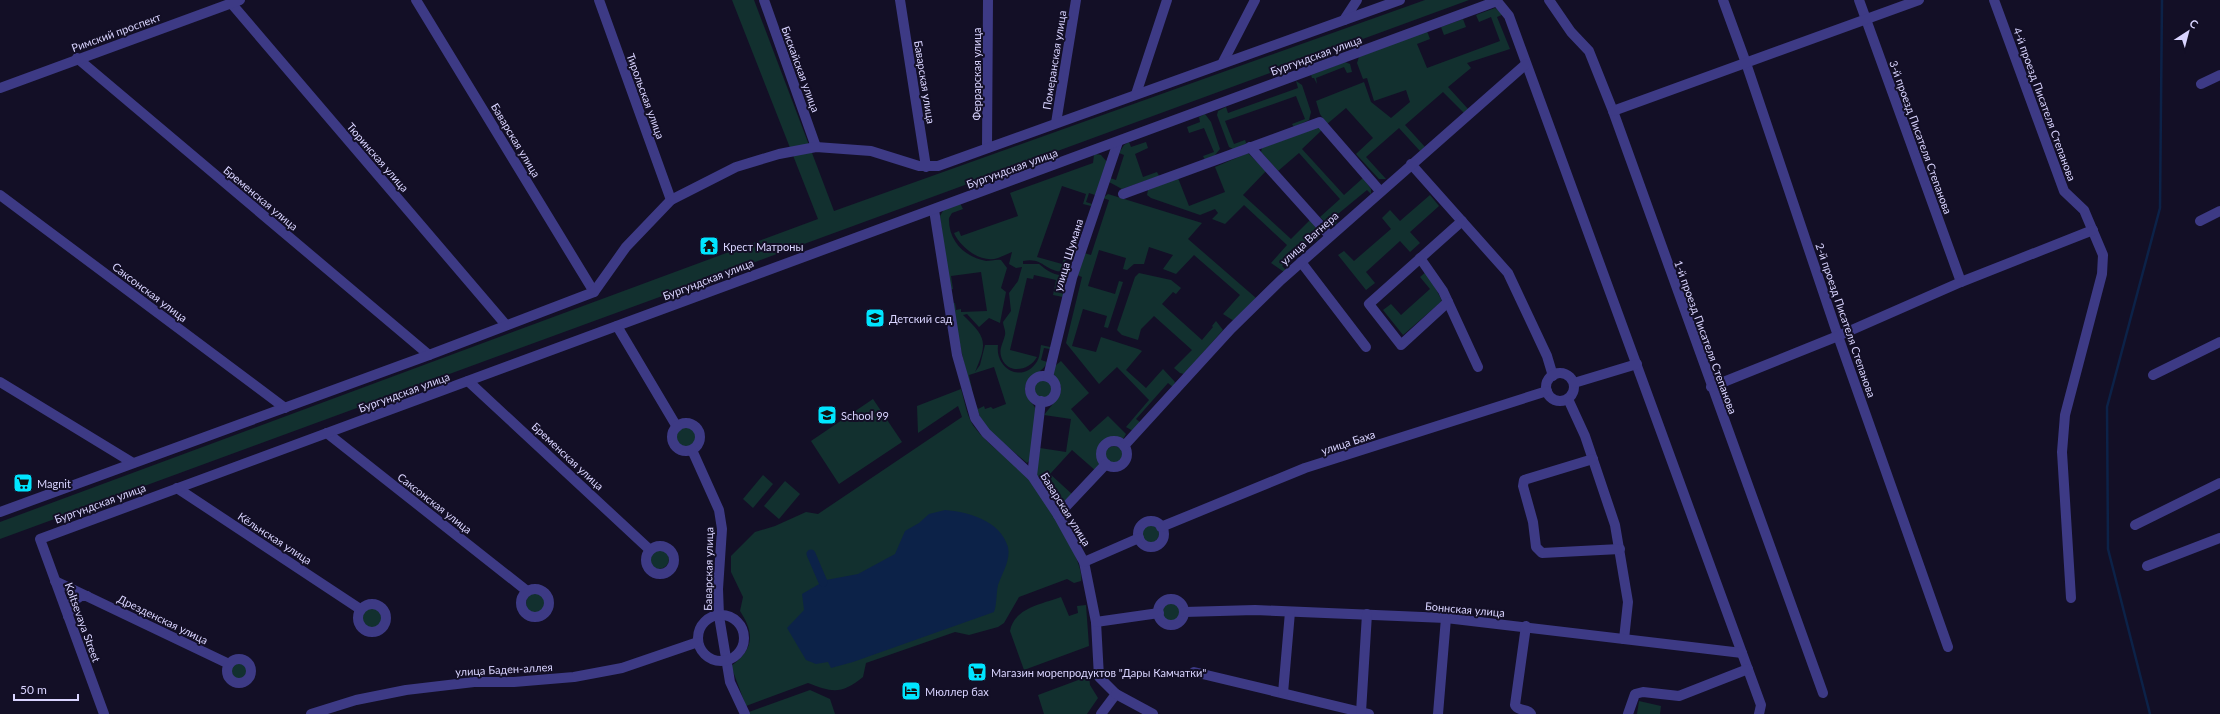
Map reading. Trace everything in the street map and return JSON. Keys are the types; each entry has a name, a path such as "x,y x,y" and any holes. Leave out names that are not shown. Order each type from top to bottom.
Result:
{"street":[{"name":"Баварская улица","path":"416,0 594,292"},
{"name":"Тирольская улица","path":"600,0 671,200"},
{"name":"Бискайская улица","path":"764,0 816,147"},
{"name":"Баварская улица","path":"900,0 926,167"},
{"name":"Феррарская улица","path":"987,148 988,0"},
{"name":"Померанская улица","path":"1056,124 1076,0"},
{"path":"1136,94 1167,0"},
{"path":"1223,62 1255,0"},
{"path":"1344,20 1357,0"},
{"path":"0,511 429,355 594,292 626,247 671,200 736,167 779,154 816,147 871,150 926,167 938,166 1223,62 1400,0"},
{"name":"1-й проезд Писателя Степанова","path":"1549,0 1571,32 1589,51 1613,111 1711,387 1823,693"},
{"name":"2-й проезд Писателя Степанова","path":"1723,0 1746,63 1838,336 1948,647"},
{"name":"3-й проезд Писателя Степанова","path":"1859,0 1961,282"},
{"path":"1613,111 1919,0"},
{"name":"4-й проезд Писателя Степанова","path":"1994,0 2064,191 2084,210 2092,230"},
{"path":"1497,1 1509,16 1637,364 1761,705 1759,714"},
{"name":"Бургундская улица","path":"40,538 934,210 1497,1"},
{"name":"Римский проспект","path":"0,88 77,58 236,2"},
{"name":"Тюринская улица","path":"236,2 506,326"},
{"name":"Бременская улица","path":"77,58 429,355"},
{"name":"улица Вагнера","path":"1124,446 1232,330 1301,262 1526,64"},
{"path":"2201,84 2220,75"},
{"path":"1123,194 1320,122 1380,191"},
{"name":"улица Шумана","path":"1048,377 1072,278 1118,142"},
{"path":"1250,147 1330,236"},
{"path":"1411,164 1508,273 1547,356 1552,376"},
{"name":"Саксонская улица","path":"0,195 285,408"},
{"name":"Баварская улица","path":"934,210 957,355 975,418 986,433 1032,476 1058,515 1084,562 1096,622 1099,677 1116,694 1153,714"},
{"path":"2200,221 2220,211"},
{"path":"1448,302 1401,345 1369,304 1462,221"},
{"path":"1711,387 1838,336 1961,282 2092,230 2103,255 2102,274 2065,415 2062,452 2071,598"},
{"path":"1420,258 1448,302 1478,366"},
{"path":"1301,262 1366,347"},
{"path":"617,326 677,427"},
{"path":"2153,375 2220,342"},
{"path":"1574,383 1637,364"},
{"path":"1565,374 1574,383 1574,392 1568,398 1556,400 1547,391 1547,382 1552,376 1565,374"},
{"path":"1039,377 1048,377 1054,382 1056,390 1053,398 1041,401 1032,394 1031,385 1039,377"},
{"name":"Бременская улица","path":"468,381 650,550"},
{"path":"0,382 133,463"},
{"name":"улица Баха","path":"1161,527 1305,468 1547,391"},
{"path":"1568,398 1593,459 1615,525 1628,602 1624,638"},
{"path":"1032,476 1041,401"},
{"path":"688,424 697,430 699,441 692,450 683,451 675,447 672,438 677,427 688,424"},
{"name":"Саксонская улица","path":"327,433 527,592"},
{"path":"1115,442 1124,446 1127,456 1124,463 1116,467 1106,464 1102,455 1104,447 1115,442"},
{"name":"Баварская улица","path":"692,450 719,510 722,529 718,589 719,616 730,682 745,714"},
{"path":"1593,459 1524,480 1523,483 1533,522 1536,547 1542,553 1620,550"},
{"path":"1058,515 1106,464"},
{"path":"2135,525 2220,483"},
{"name":"Кёльнская улица","path":"177,488 360,609"},
{"path":"1151,521 1161,527 1163,535 1156,545 1148,546 1139,538 1138,530 1143,523 1151,521"},
{"name":"Koltsevaya Street","path":"40,538 104,714"},
{"path":"1084,562 1139,538"},
{"path":"2147,566 2220,538"},
{"name":"Дрезденская улица","path":"55,581 229,664"},
{"path":"68,616 71,603 81,596 87,596"},
{"path":"1172,600 1179,602 1184,612 1181,621 1173,625 1164,622 1159,613 1161,605 1172,600"},
{"name":"Боннская улица","path":"1184,612 1255,610 1446,618 1526,626 1742,653"},
{"path":"1283,694 1290,612"},
{"path":"1096,622 1159,613"},
{"path":"1194,672 1365,713 1367,614"},
{"path":"719,616 735,620 740,624 745,635 740,651 726,659 708,657 703,654 698,642 700,630 704,625 719,616"},
{"path":"1438,714 1446,618"},
{"path":"1526,626 1516,707 1529,711 1531,714"},
{"name":"улица Баден-аллея","path":"311,714 356,700 406,690 474,682 522,682 607,671 622,668 698,642"},
{"path":"1628,714 1635,694 1643,692 1679,696 1748,669"},
{"path":"1101,714 1116,694"}],"green space":[{"path":"732,0 754,0 834,211 1425,0 1469,0 0,539 0,522 818,219"},
{"path":"1495,8 1504,14 1497,17 1510,49 1467,63 1471,68 1448,87 1468,109 1464,113 1443,92 1405,125 1425,147 1420,151 1399,128 1366,157 1386,179 1379,179 1356,154 1373,138 1346,108 1327,124 1320,114 1316,101 1364,82 1371,102 1391,118 1410,102 1406,90 1374,101 1367,78 1363,79 1357,63 1359,57 1427,31 1430,39 1417,44 1427,68 1500,41 1491,17 1479,22 1476,15"},
{"path":"1463,19 1466,27 1444,35 1441,27"},
{"path":"1345,62 1350,64 1352,72 1347,73 1344,67 1316,78 1317,84 1314,78 1312,78 1311,75"},
{"path":"1296,81 1302,85 1311,112 1309,120 1294,127 1292,124 1305,119 1296,96 1225,121 1234,144 1245,140 1247,145 1233,149 1229,147 1217,115 1218,111 1226,107 1228,113 1298,88"},
{"path":"1205,114 1211,122 1220,149 1215,155 1205,160 1203,156 1214,152 1204,128 1189,133 1187,127 1200,122 1199,117"},
{"path":"1319,127 1322,130 1302,149 1344,195 1363,178 1371,189 1371,194 1367,190 1333,218 1337,223 1332,227 1320,217 1340,199 1299,153 1278,171 1261,152 1262,148"},
{"path":"1129,142 1131,147 1146,142 1148,148 1135,154 1143,177 1157,172 1159,176 1122,189 1109,182 1110,178 1116,180 1124,155 1119,153 1124,145"},
{"path":"1248,153 1266,171 1243,195 1291,239 1310,220 1321,234 1317,241 1313,237 1282,266 1287,271 1284,272 1271,263 1287,245 1244,205 1225,224 1212,219 1218,213 1215,209 1200,215 1151,198 1147,195 1148,190 1178,178 1189,206 1225,192 1215,167"},
{"path":"1094,155 1101,155 1107,162 1095,195 1089,193 1086,202 1092,204 1091,206 1083,204 1086,194 1062,186 1037,257 1062,264 1066,252 1074,254 1073,256 1067,255 1064,267 1070,269 1069,271 1061,272 1036,261 1023,261 1023,264 1039,264 1049,271 1059,275 1068,274 1067,281 1060,280 1057,292 1064,294 1063,297 1053,295 1056,280 1034,275 1033,279 1027,278 1010,350 1037,357 1025,368 1014,369 1005,364 1001,355 1005,333 1003,322 1011,311 1009,293 1018,281 1022,267 1016,268 1009,264 1012,252 998,258 991,259 985,259 972,253 961,244 954,233 959,231 961,236 1018,216 1010,193 1093,163"},
{"path":"1108,194 1202,223 1188,239 1256,298 1234,321 1223,314 1240,295 1194,255 1176,274 1163,269 1173,255 1149,247 1144,264 1134,264 1127,270 1123,269 1126,258 1099,250 1088,286 1115,294 1119,281 1123,282 1108,328 1104,327 1107,316 1083,309 1072,346 1096,352 1101,337 1138,349 1142,351 1126,370 1146,388 1163,369 1175,382 1173,387 1168,383 1136,419 1141,423 1133,431 1126,427 1149,400 1117,367 1099,384 1066,343 1082,277 1077,275 1084,253 1091,255 1109,200 1103,198"},
{"path":"1430,195 1439,206 1410,232 1420,243 1410,252 1400,241 1366,272 1375,283 1366,290 1338,255 1344,251 1354,261 1391,229 1382,218 1390,210 1400,221"},
{"path":"960,203 963,209 952,213 949,218 949,226 954,240 971,256 986,261 1001,260 1007,268 1001,288 1006,292 1000,323 989,318 979,327 967,314 963,315 976,329 982,340 982,354 975,372 980,365 985,345 998,345 998,353 1005,367 1017,372 1024,372 1036,363 1041,345 1050,347 1050,349 1044,348 1041,360 1047,362 1045,366 1029,380 1025,388 1027,396 1036,410 1030,460 1027,463 983,426 975,402 978,409 984,406 985,409 991,407 993,409 1006,404 994,367 969,375 972,389 970,390 951,304 955,303 956,310 961,309 961,312 987,311 981,272 951,276 953,289 949,290 940,216 944,209"},
{"path":"1427,271 1442,301 1403,335 1383,310 1391,304 1401,315 1430,289 1420,277"},
{"path":"1139,273 1171,280 1181,288 1176,294 1173,292 1162,304 1202,340 1216,321 1223,330 1184,374 1180,373 1174,368 1192,350 1154,316 1141,329 1138,340 1122,335 1117,330 1135,277"},
{"path":"1061,361 1089,393 1071,409 1090,432 1108,416 1126,434 1123,439 1105,441 1099,446 1098,456 1100,466 1096,471 1072,450 1050,474 1073,495 1060,507 1036,476 1040,448 1066,452 1071,419 1044,415 1060,395 1061,387 1053,373 1055,366"},
{"path":"1043,380 1049,383 1052,389 1049,395 1043,398 1037,395 1034,389 1037,383"},
{"path":"961,389 968,415 973,425 987,441 1030,481 1060,525 1081,571 1081,581 1074,583 1067,579 1019,597 1004,623 998,627 969,635 955,632 866,663 863,677 849,687 831,690 808,683 746,706 731,666 739,660 748,647 750,634 745,619 740,611 743,597 731,572 731,556 755,532 775,526 806,512 818,514 962,417 958,406 918,433 917,406"},
{"path":"873,399 902,442 839,484 811,441"},
{"path":"686,427 693,430 696,437 693,444 686,447 679,444 676,437 679,430"},
{"path":"1114,446 1120,449 1123,455 1120,461 1114,464 1108,461 1105,455 1108,449"},
{"path":"763,475 773,484 753,508 743,499"},
{"path":"785,481 800,494 779,519 764,506"},
{"path":"1150,525 1156,528 1159,534 1156,540 1150,543 1144,540 1141,534 1144,528"},
{"path":"655,549 663,549 669,555 669,563 663,569 655,569 649,563 649,555"},
{"path":"532,593 540,593 546,599 546,607 540,613 532,613 526,607 526,599"},
{"path":"1061,597 1069,616 1078,613 1077,606 1086,605 1089,646 1024,670 1010,631 1013,623 1017,617 1030,608"},
{"path":"1171,603 1177,606 1180,612 1177,618 1171,621 1165,618 1162,612 1165,606"},
{"path":"368,608 376,608 382,614 382,622 376,628 368,628 362,622 362,614"},
{"path":"239,663 246,668 247,671 242,678 239,679 232,674 231,671 236,664"},
{"path":"1089,676 1090,685 1098,698 1087,714 1044,714 1038,695"},
{"path":"810,690 830,699 835,714 750,714 749,712"},
{"path":"1639,701 1661,706 1660,714 1637,714"}],"water":[{"path":"945,510 973,515 982,519 998,530 1004,538 1009,552 1006,566 998,585 994,612 853,662 831,668 828,662 816,664 806,660 787,628 804,610 802,594 826,580 858,574 895,554 905,531 919,523 929,514"}],"waterway":[{"path":"2150,714 2108,549 2107,407 2160,208 2162,0"},
{"path":"811,554 823,582"}],"place":[{"name":"Крест Матроны","path":"709,246"},
{"name":"Детский сад","path":"875,318"},
{"name":"School 99","path":"827,415"},
{"name":"Magnit","path":"23,483"},
{"name":"Магазин морепродуктов \"Дары Камчатки\"","path":"977,672"},
{"name":"Мюллер бах","path":"911,691"}]}
